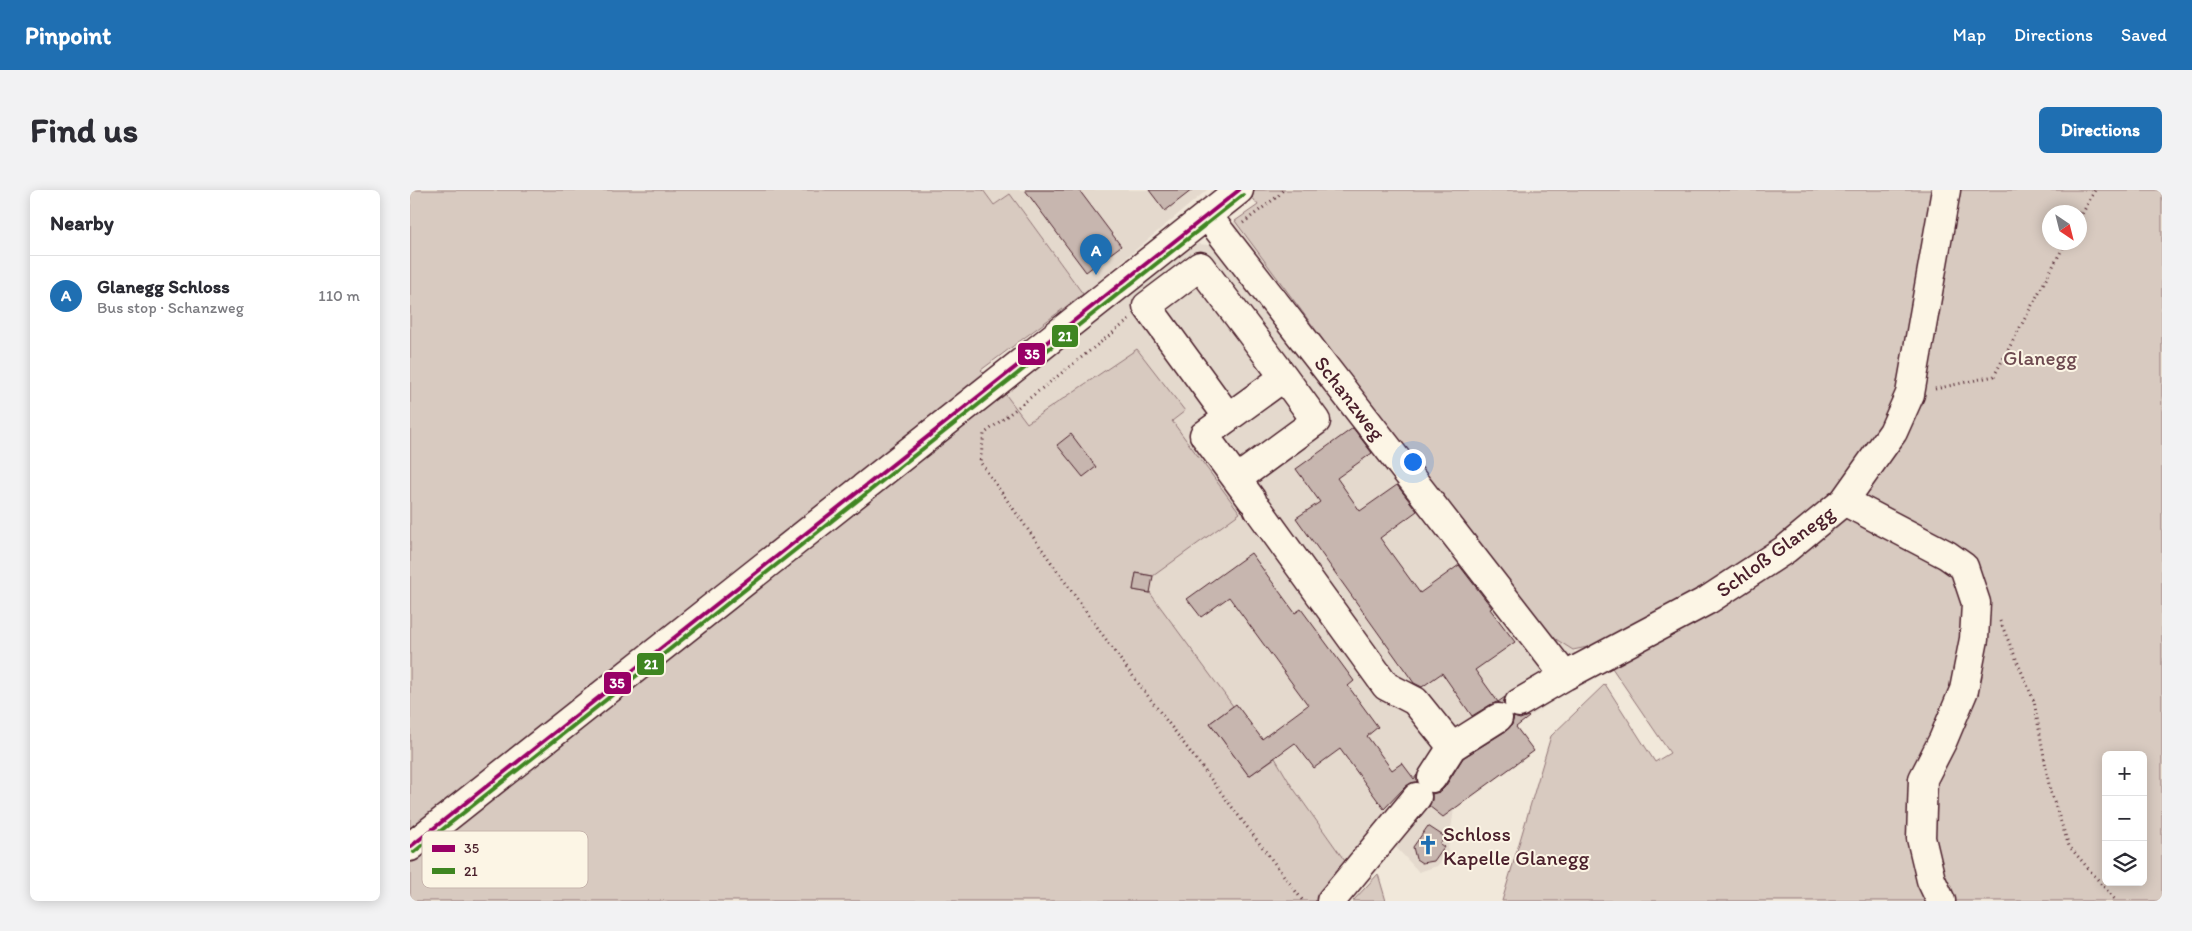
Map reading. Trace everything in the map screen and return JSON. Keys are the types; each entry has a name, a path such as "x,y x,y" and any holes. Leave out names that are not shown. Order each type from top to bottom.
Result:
{"street":[{"path":"430,831 1239,190"},
{"name":"Schloß Glanegg","path":"1331,901 1424,788 1452,748 1565,676 1708,600 1786,549 1844,501 1893,432 1910,394 1946,190"},
{"name":"Schanzweg","path":"1207,215 1565,676"},
{"path":"1228,418 1147,306 1200,266 1316,421 1249,496"},
{"path":"1318,374 1289,384 1228,418 1204,435 1386,686 1415,701 1452,748"},
{"path":"1844,501 1947,555 1964,567 1976,603 1974,639 1964,690 1943,740 1923,779 1922,838 1931,880 1941,901"},
{"path":"410,847 422,837"}],"path":[{"path":"2086,205 2094,190"},
{"path":"1910,394 1994,376 2062,250"},
{"path":"1147,306 984,434 980,462 1117,655 1303,901"},
{"path":"1997,615 2034,701 2050,790 2069,846 2116,901"}],"shaded area":[{"path":"983,190 1207,190 1083,294 1010,194 994,205"},
{"path":"1235,221 1535,626 1573,650 1592,675 1516,726 1534,751 1454,809 1447,855 1437,866 1419,872 1392,843 1347,864 1291,785 1275,758 1249,776 1210,723 1232,706 1133,590 1136,573 1006,395 1189,248 1198,244 1209,245"}],"green space":[{"path":"410,190 983,190 994,205 1010,194 1083,294 981,370 1006,395 1027,423 1137,349 1185,411 1172,421 1240,513 1153,576 1136,573 1133,590 1150,593 1233,706 1210,723 1249,776 1275,758 1291,785 1347,864 1318,901 410,901"},
{"path":"1247,190 1940,190 1903,387 1878,440 1827,503 1762,554 1626,639 1573,650 1535,626 1235,221 1258,205"},
{"name":"Glanegg","path":"1959,190 2162,190 2162,901 1502,901 1551,736 1605,684 1655,762 1670,753 1610,665 1878,468"},
{"path":"1378,874 1386,901 1353,901"}],"building":[{"path":"1025,190 1079,190 1121,246 1086,272"},
{"path":"1149,190 1192,190 1165,211"},
{"path":"1353,428 1372,453 1337,478 1360,511 1397,485 1417,511 1380,538 1420,593 1459,565 1515,642 1475,670 1498,702 1505,697 1503,704 1497,702 1472,716 1442,673 1422,687 1414,683 1296,518 1320,502 1296,469"},
{"path":"1071,434 1096,467 1083,477 1057,445"},
{"path":"1251,553 1295,613 1301,609 1354,681 1348,686 1378,727 1367,736 1392,770 1402,763 1414,779 1417,775 1417,782 1405,787 1384,809 1340,749 1314,768 1295,743 1249,776 1210,723 1236,704 1262,739 1308,705 1229,597 1201,617 1187,599"},
{"path":"1136,573 1153,576 1150,593 1133,590"},
{"path":"1528,716 1516,727 1534,751 1443,817 1429,806 1432,794 1440,792 1445,787 1463,758 1506,731 1512,725 1514,717 1520,719"},
{"name":"Schloss Kapelle Glanegg","path":"1428,826 1445,837 1440,844 1444,847 1434,861 1422,863 1416,859 1413,847"}],"transit line":[{"name":"35","path":"430,831 1239,190"},
{"name":"21","path":"440,831 1243,195"},
{"name":"35","path":"410,847 422,837"},
{"name":"21","path":"414,852 422,846"}],"place":[{"name":"Glanegg Schloss","path":"1096,275"},
{"name":"Schloss Kapelle Glanegg","path":"1428,845"}]}
